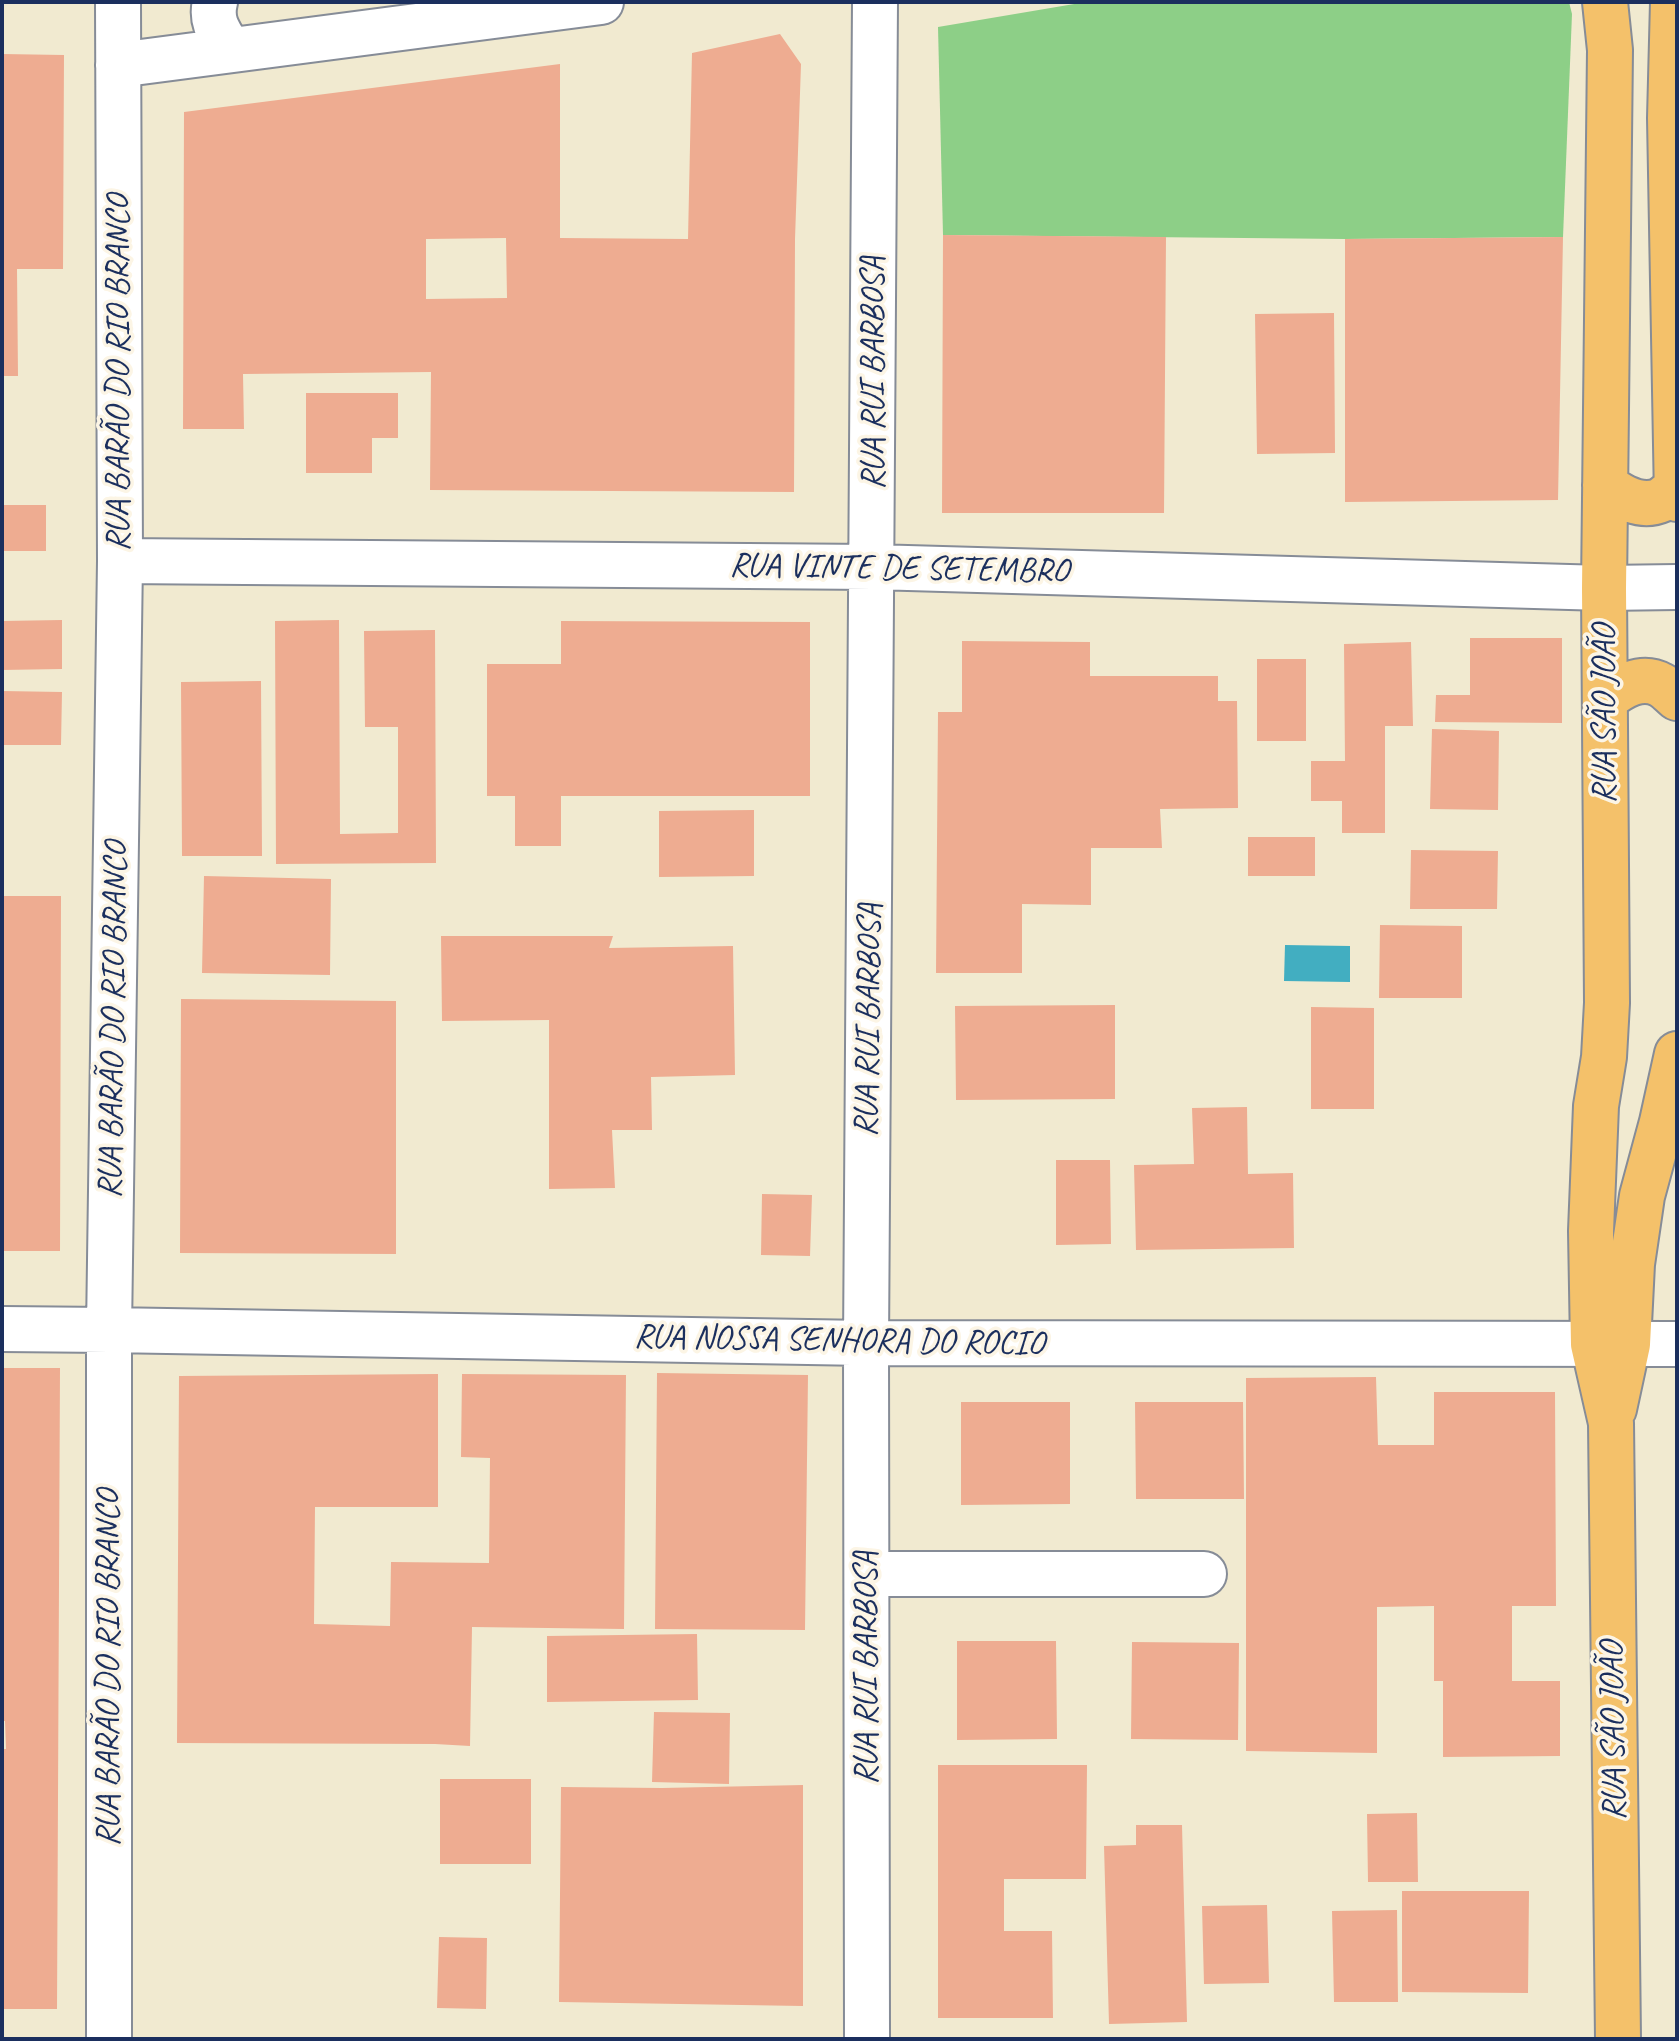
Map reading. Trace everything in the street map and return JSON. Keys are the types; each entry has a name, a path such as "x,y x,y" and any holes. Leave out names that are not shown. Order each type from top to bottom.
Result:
{"main road":[{"name":"RUA SÃO JOÃO","path":"1605,2 1610,50 1604,588 1607,1003 1604,1057 1595,1119 1591,1231 1611,1344 1618,2039"},
{"path":"1673,2 1670,118 1677,499"},
{"path":"1605,485 1622,497 1642,503 1660,500 1677,487"},
{"path":"1605,699 1622,686 1642,681 1660,683 1677,698"},
{"name":"RUA SÃO JOÃO","path":"1611,1344 1632,1264 1642,1196 1677,1054"}],"street":[{"name":"RUA BARÃO DO RIO BRANCO","path":"109,2039 109,1330 120,561 118,2"},
{"path":"215,2 214,22 230,50"},
{"path":"118,65 601,2"},
{"name":"RUA RUI BARBOSA","path":"867,2039 866,1343 875,2"},
{"name":"RUA VINTE DE SETEMBRO","path":"120,561 873,567 1604,588 1677,587"},
{"name":"RUA NOSSA SENHORA DO ROCIO","path":"2,1329 866,1343 1677,1344"},
{"path":"867,1574 1204,1574"}],"green space":[{"path":"1086,2 1569,2 1572,14 1563,237 1345,239 943,235 938,27"}],"water":[{"path":"1285,945 1350,946 1350,982 1284,981"}],"building":[{"path":"780,34 801,64 795,239 794,492 430,490 431,372 243,374 244,429 183,429 184,112 560,64 560,238 688,239 692,53","holes":["506,238 507,298 426,299 426,239"]},
{"path":"2,54 64,55 63,269 17,269 18,376 2,376"},
{"path":"943,235 1166,237 1164,513 942,513"},
{"path":"1563,237 1558,500 1345,502 1345,239"},
{"path":"1334,313 1335,453 1257,454 1255,314"},
{"path":"306,393 398,393 398,438 372,438 372,473 306,473"},
{"path":"2,505 46,505 46,551 2,551"},
{"path":"62,620 62,669 2,670 2,621"},
{"path":"339,620 340,834 398,833 398,727 365,727 364,631 435,630 436,863 276,864 275,621"},
{"path":"561,621 810,622 810,796 561,796 561,846 515,846 515,796 487,796 487,664 561,664"},
{"path":"1470,638 1562,638 1562,723 1435,722 1436,695 1470,695"},
{"path":"962,641 1090,642 1090,676 1218,676 1218,701 1237,701 1238,808 1160,809 1162,848 1091,848 1091,905 1022,904 1022,973 936,973 938,712 962,712"},
{"path":"1411,642 1413,726 1385,726 1385,833 1342,833 1342,801 1311,801 1311,761 1345,761 1344,644"},
{"path":"1257,659 1306,659 1306,741 1257,741"},
{"path":"261,681 262,856 182,856 181,682"},
{"path":"2,691 62,692 61,745 2,745"},
{"path":"1432,729 1499,731 1498,810 1430,809"},
{"path":"754,810 754,876 659,877 659,811"},
{"path":"1248,837 1315,837 1315,876 1248,876"},
{"path":"1411,850 1498,851 1497,909 1410,909"},
{"path":"204,876 331,879 330,975 202,973"},
{"path":"2,896 61,896 60,1251 2,1251"},
{"path":"1380,925 1462,926 1462,998 1379,998"},
{"path":"441,936 613,936 609,948 733,946 735,1075 651,1077 652,1130 612,1130 615,1188 549,1189 549,1020 442,1021"},
{"path":"181,999 396,1001 396,1254 180,1253"},
{"path":"1115,1005 1115,1099 956,1100 955,1006"},
{"path":"1311,1007 1374,1008 1374,1109 1311,1109"},
{"path":"1247,1107 1248,1174 1293,1173 1294,1248 1136,1250 1134,1165 1194,1164 1192,1108"},
{"path":"1056,1160 1110,1160 1111,1244 1056,1245"},
{"path":"762,1194 812,1195 810,1256 761,1255"},
{"path":"2,1368 60,1368 57,2009 2,2009 2,1749 6,1749 5,1721 2,1721"},
{"path":"657,1373 808,1375 805,1630 655,1629"},
{"path":"438,1374 438,1507 315,1507 314,1624 390,1626 391,1562 489,1563 490,1458 461,1457 462,1374 626,1375 624,1629 472,1627 470,1746 177,1743 179,1376"},
{"path":"1376,1377 1378,1445 1434,1445 1434,1392 1555,1392 1556,1606 1512,1606 1512,1681 1560,1681 1560,1756 1443,1757 1443,1681 1434,1681 1434,1606 1377,1607 1377,1753 1246,1751 1246,1378"},
{"path":"961,1402 1070,1402 1070,1504 961,1505"},
{"path":"1135,1402 1243,1402 1244,1499 1136,1499"},
{"path":"697,1634 698,1700 547,1702 547,1636"},
{"path":"957,1641 1056,1641 1057,1739 957,1740"},
{"path":"1132,1642 1239,1643 1238,1740 1131,1739"},
{"path":"654,1712 730,1713 729,1784 652,1782"},
{"path":"938,1765 1087,1765 1086,1879 1004,1879 1004,1931 1052,1931 1053,2018 938,2018"},
{"path":"440,1779 531,1779 531,1864 440,1864"},
{"path":"803,1785 803,2006 559,2002 561,1787"},
{"path":"1417,1813 1418,1882 1368,1882 1367,1814"},
{"path":"1136,1825 1182,1825 1187,2022 1109,2024 1104,1846 1136,1845"},
{"path":"1402,1891 1529,1891 1528,1993 1402,1992"},
{"path":"1267,1905 1269,1983 1204,1984 1202,1906"},
{"path":"1397,1910 1398,2002 1334,2002 1332,1911"},
{"path":"439,1937 487,1938 486,2009 437,2008"}]}
